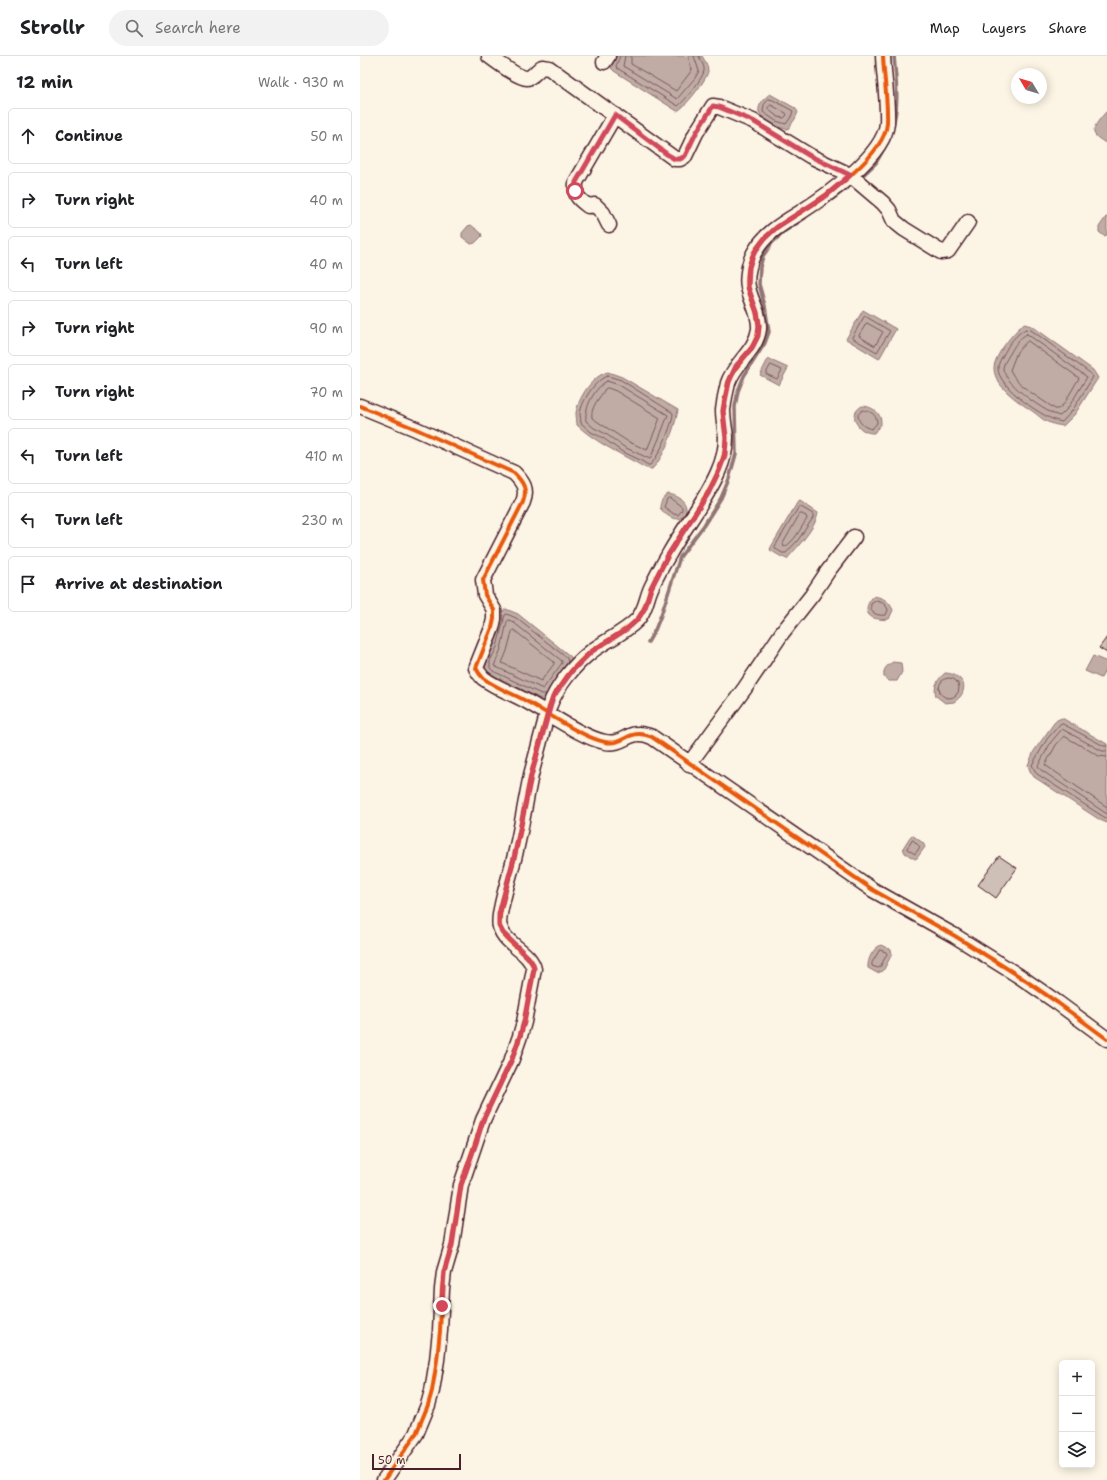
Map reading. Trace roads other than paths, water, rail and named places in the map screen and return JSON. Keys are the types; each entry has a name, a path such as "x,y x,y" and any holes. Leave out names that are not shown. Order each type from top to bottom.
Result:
{"street":[{"path":"489,56 526,78 529,78 542,66 549,68 675,159 680,159 685,156 696,133 713,106 753,121 810,156 850,175 883,203 889,210 894,221 941,252 948,251 950,249 968,222"},
{"path":"384,1480 416,1434 428,1405 432,1391 438,1353 444,1272 452,1245 461,1185 483,1120 512,1059 524,1022 534,969 533,964 528,957 503,933 499,926 499,914 514,858 531,776 553,697 572,671 591,652 627,629 638,619 645,608 651,588 668,555 708,494 725,455 726,438 723,411 729,382 736,366 752,348 758,336 759,325 757,312 748,287 749,267 754,253 765,238 777,227 827,195 850,175 867,158 881,140 887,125 883,56"},
{"path":"609,225 603,213 595,205 588,206 577,198 575,191 576,182 615,115"},
{"path":"360,406 416,429 514,473 524,483 525,497 523,502 483,580 485,596 494,610 494,619 492,628 476,668 478,673 494,685 548,713 582,734 605,742 613,743 636,734 643,734 652,738 873,890 955,936 1019,976 1107,1039"},
{"path":"689,764 745,688 782,633 854,537"}],"water":[{"path":"617,56 702,56 707,65 708,71 695,93 685,105 677,111 614,71 611,68"},
{"path":"770,94 795,108 798,112 788,129 772,124 763,118 759,112 761,102"},
{"path":"1107,111 1107,144 1096,136 1094,130 1098,121"},
{"path":"1106,217 1107,235 1104,236 1099,232 1099,227"},
{"path":"471,225 481,233 482,236 475,243 471,244 462,237 462,233 468,226"},
{"path":"863,310 896,329 879,359 846,339"},
{"path":"1024,324 1032,326 1093,370 1098,378 1075,414 1063,426 1045,420 1010,395 999,383 996,376 994,369 1000,351"},
{"path":"768,359 788,368 779,385 760,375"},
{"path":"608,372 622,377 678,410 665,450 661,458 652,469 643,467 605,445 590,436 577,425 577,407 583,394 592,382 602,374"},
{"path":"862,406 873,409 880,417 881,424 874,433 864,430 856,423 855,414"},
{"path":"668,494 678,497 684,502 686,508 685,514 681,518 676,519 668,516 660,508 662,500"},
{"path":"800,501 818,513 817,519 801,543 787,559 770,550 797,503"},
{"path":"874,596 883,599 890,604 893,610 889,619 874,618 868,614 868,603"},
{"path":"506,609 518,614 570,656 573,661 546,699 541,699 486,671 486,660 493,646 501,612"},
{"path":"1093,656 1107,662 1107,667 1101,678 1085,671"},
{"path":"893,662 901,663 902,672 897,681 889,681 884,677 884,672 887,666"},
{"path":"945,673 952,674 959,678 964,687 962,694 954,702 945,703 936,696 935,689 937,683"},
{"path":"1062,718 1107,744 1107,823 1034,777 1030,771 1028,765 1034,751 1054,723"},
{"path":"912,835 923,843 925,847 915,859 905,853 903,848"},
{"path":"881,945 891,950 892,954 883,971 877,973 868,968 868,965 873,951"}],"waterway":[{"path":"892,128 897,101 894,56"},
{"path":"859,179 876,163 889,140"},
{"path":"819,209 854,183"},
{"path":"648,642 661,615 680,557 704,525 721,498 729,479 736,454 735,407 738,391 744,376 765,343 769,332 765,306 759,284 760,267 763,256 772,243 785,231 805,218"}]}
